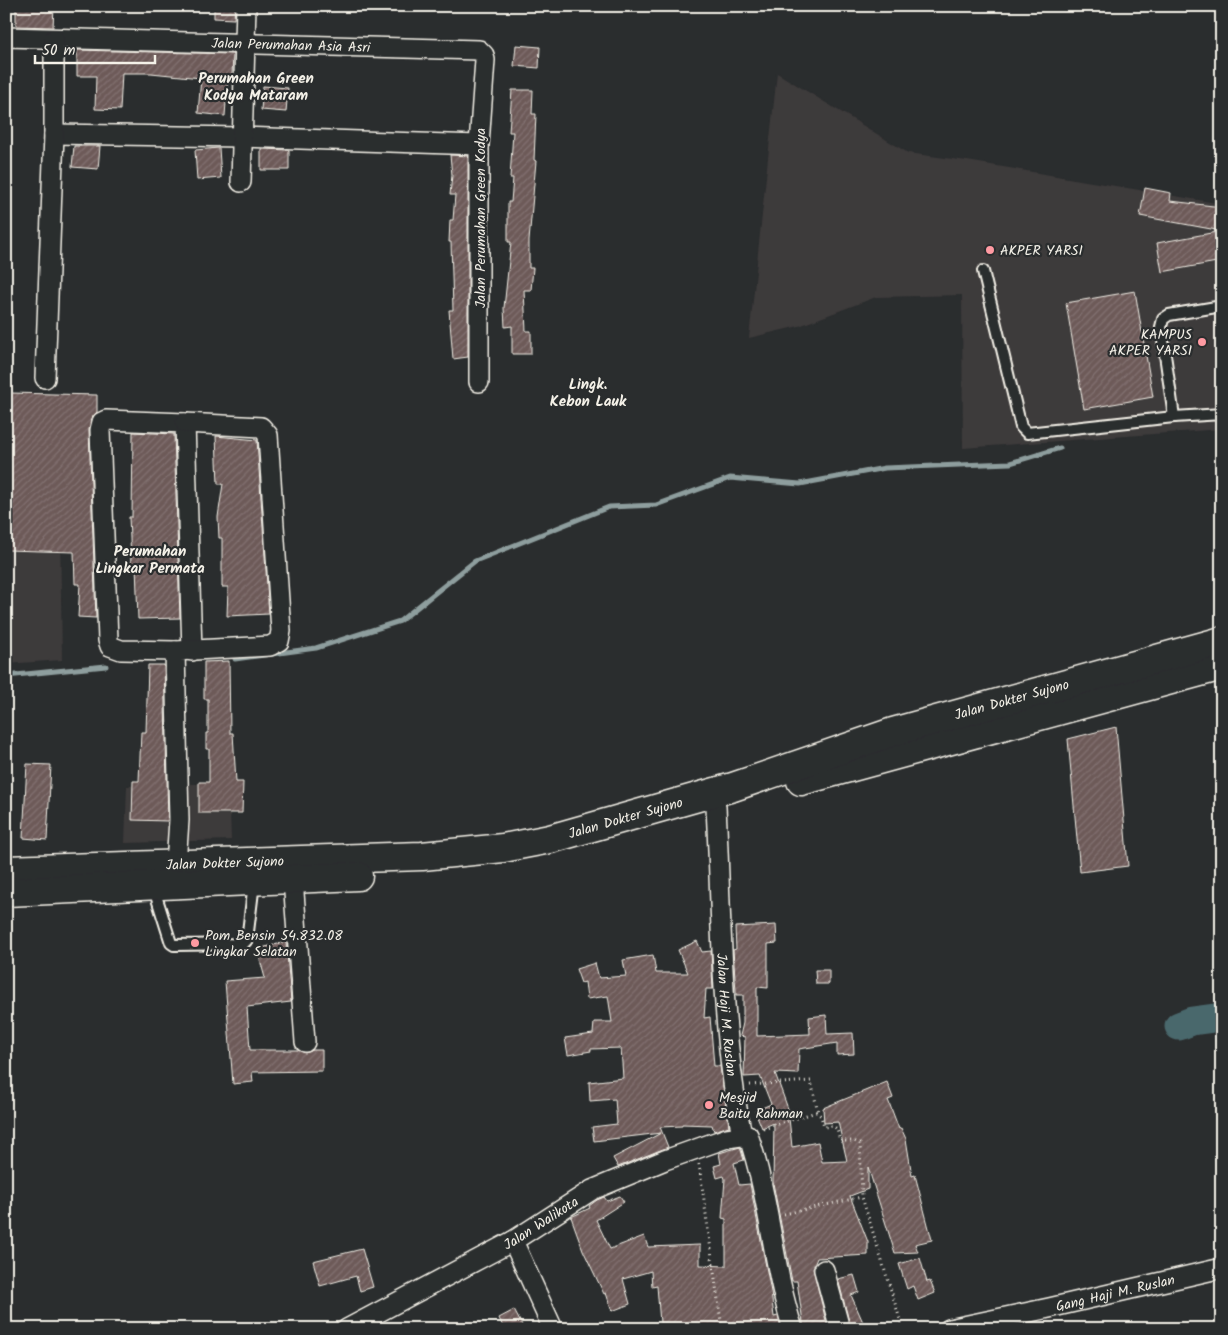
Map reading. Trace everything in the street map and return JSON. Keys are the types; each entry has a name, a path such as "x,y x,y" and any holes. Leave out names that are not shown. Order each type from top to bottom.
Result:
{"highway":[{"name":"Jalan Dokter Sujono","path":"6,870 176,864 456,862 503,848 589,828 733,787 893,732 1222,641"},
{"path":"6,892 254,879 293,879 456,862 591,842 813,778 1222,666"}],"street":[{"path":"241,182 246,6"},
{"name":"Jalan Perumahan Asia Asri","path":"6,37 246,45 470,48 480,50 484,55"},
{"path":"45,378 54,134 54,39"},
{"name":"Jalan Perumahan Green Kodya","path":"479,382 479,145 484,55"},
{"path":"54,134 241,137 479,145"},
{"path":"106,420 260,427 268,435 280,630 279,641 270,646 183,651 121,650 113,648 109,644 100,430 102,422 106,420"},
{"path":"176,864 179,820 183,651 185,423"},
{"name":"Jalan Haji M. Ruslan","path":"716,807 724,1014 733,1087 745,1135 758,1167 776,1260 793,1329"},
{"path":"293,879 305,1042"},
{"name":"Jalan Walikota","path":"347,1329 513,1241 586,1193 697,1148 727,1138 745,1135"},
{"path":"513,1241 553,1329"},
{"name":"Gang Haji M. Ruslan","path":"949,1329 1222,1268"},
{"path":"824,1270 840,1329"}],"lane":[{"path":"983,271 1021,427 1027,433 1174,417 1222,414"},
{"path":"1174,417 1161,327 1163,319 1168,315 1222,306"},
{"path":"152,885 171,943 243,944 247,940 254,879"}],"path":[{"path":"733,1087 809,1080 813,1084 824,1127 833,1126 837,1129 840,1141 854,1141 860,1144 862,1197 903,1329"},
{"path":"745,1135 815,1112 819,1113"},
{"path":"697,1148 722,1329"},
{"path":"768,1217 862,1197"}],"shaded area":[{"name":"AKPER YARSI","path":"777,73 908,153 967,161 1222,204 1222,429 963,448 962,295 876,297 799,326 749,338"},
{"path":"6,395 58,402 62,660 6,664"},
{"path":"229,783 231,840 125,843 127,786"}],"building":[{"path":"16,6 54,6 53,27 16,26"},
{"path":"214,6 235,6 234,19 214,18"},
{"path":"516,45 540,47 539,68 514,66"},
{"path":"77,50 233,54 232,75 228,75 225,116 198,113 201,78 151,73 122,73 120,110 95,109 96,76 77,76"},
{"path":"263,86 288,88 286,112 261,110"},
{"path":"512,90 533,90 532,114 536,114 534,160 536,161 529,241 529,268 533,268 531,290 524,290 526,331 531,331 531,354 512,354 512,326 505,327 504,308 511,242 508,242 508,202 511,202 513,178 510,178 513,132 509,132"},
{"path":"74,146 100,146 98,169 72,167"},
{"path":"219,148 221,178 197,180 195,150"},
{"path":"261,149 289,150 289,170 261,170"},
{"path":"450,155 468,156 468,357 453,359 449,310 453,310 451,242 449,242 450,220 453,220 455,195 450,195 452,175"},
{"path":"1145,188 1171,193 1170,201 1222,207 1222,231 1140,216"},
{"path":"1222,231 1222,261 1162,272 1157,243"},
{"path":"1135,291 1153,397 1084,409 1066,303"},
{"path":"10,393 97,395 97,412 91,419 89,430 96,618 78,617 80,584 75,584 74,552 7,550"},
{"path":"133,432 174,434 180,618 138,619 136,566 131,566 129,517 132,517"},
{"path":"216,436 257,440 269,614 227,616 228,587 222,587 222,538 219,538 218,517 223,484 218,484"},
{"path":"229,661 230,733 233,733 236,782 243,782 242,813 199,813 199,782 209,782 209,749 206,749 208,699 204,699 204,662"},
{"path":"148,665 164,665 168,821 132,820 133,781 139,781 141,732 146,732"},
{"path":"1116,727 1128,866 1080,872 1068,739"},
{"path":"27,764 51,765 47,840 23,838"},
{"path":"776,925 777,943 768,944 768,988 757,987 757,1036 810,1034 809,1017 826,1015 827,1034 853,1033 854,1054 837,1055 837,1043 799,1049 798,1074 775,1073 791,1117 789,1118 792,1147 818,1142 822,1162 847,1161 838,1122 824,1123 823,1108 887,1082 893,1098 888,1100 899,1129 901,1128 906,1139 912,1176 915,1175 932,1240 915,1244 918,1252 895,1253 868,1167 868,1189 850,1196 868,1242 868,1255 817,1258 813,1268 828,1329 804,1329 797,1281 792,1281 773,1183 774,1123 762,1128 755,1111 771,1104 760,1076 744,1077 745,1037 740,1036 743,1023 743,995 736,995 733,950 736,949 735,927"},
{"path":"697,941 702,952 711,951 713,989 706,989 704,1018 710,1017 714,1066 720,1066 729,1126 714,1131 712,1125 682,1124 682,1126 660,1127 668,1147 618,1167 613,1158 661,1133 594,1141 592,1127 617,1124 615,1099 590,1101 589,1082 623,1078 621,1048 590,1049 591,1051 568,1055 565,1038 593,1034 594,1022 612,1022 608,996 587,999 585,982 581,983 576,969 595,963 599,978 626,976 623,960 653,955 656,973 688,973 678,950"},
{"path":"286,942 291,1002 247,1007 250,1050 298,1050 305,1053 313,1050 322,1050 322,1071 252,1072 253,1082 233,1084 225,981 265,978 257,949"},
{"path":"815,970 829,970 829,984 816,984"},
{"path":"740,1147 744,1160 734,1163 739,1185 750,1184 774,1317 778,1316 781,1329 703,1329 703,1325 660,1323 657,1286 652,1287 651,1271 623,1279 630,1304 612,1311 606,1293 604,1294 583,1250 571,1217 590,1208 589,1206 604,1197 607,1201 620,1196 624,1202 596,1220 610,1249 644,1236 648,1247 700,1245 700,1265 726,1266 726,1219 722,1218 725,1179 724,1176 717,1178 714,1166 721,1164 719,1153"},
{"path":"362,1249 373,1287 360,1291 356,1276 320,1286 313,1261"},
{"path":"920,1258 927,1282 930,1281 935,1293 918,1300 913,1286 907,1289 899,1264"},
{"path":"854,1275 859,1292 851,1295 866,1329 851,1329 838,1279"},
{"path":"514,1310 524,1329 504,1329 499,1318"}],"waterway":[{"path":"235,659 316,648 400,621 475,561 609,507 656,505 730,478 800,484 885,468 1010,463 1060,448"},
{"path":"6,676 106,666"},
{"path":"1179,1026 1192,1021 1222,1017"}],"place":[{"name":"AKPER YARSI","path":"990,250"},
{"name":"KAMPUS AKPER YARSI","path":"1202,342"},
{"name":"Pom Bensin 54.832.08 Lingkar Selatan","path":"195,943"},
{"name":"Mesjid Baitu Rahman","path":"709,1105"}],"district":[{"name":"Perumahan Green Kodya Mataram","path":"256,86"},
{"name":"Lingk. Kebon Lauk","path":"588,392"},
{"name":"Perumahan Lingkar Permata","path":"150,560"}]}
